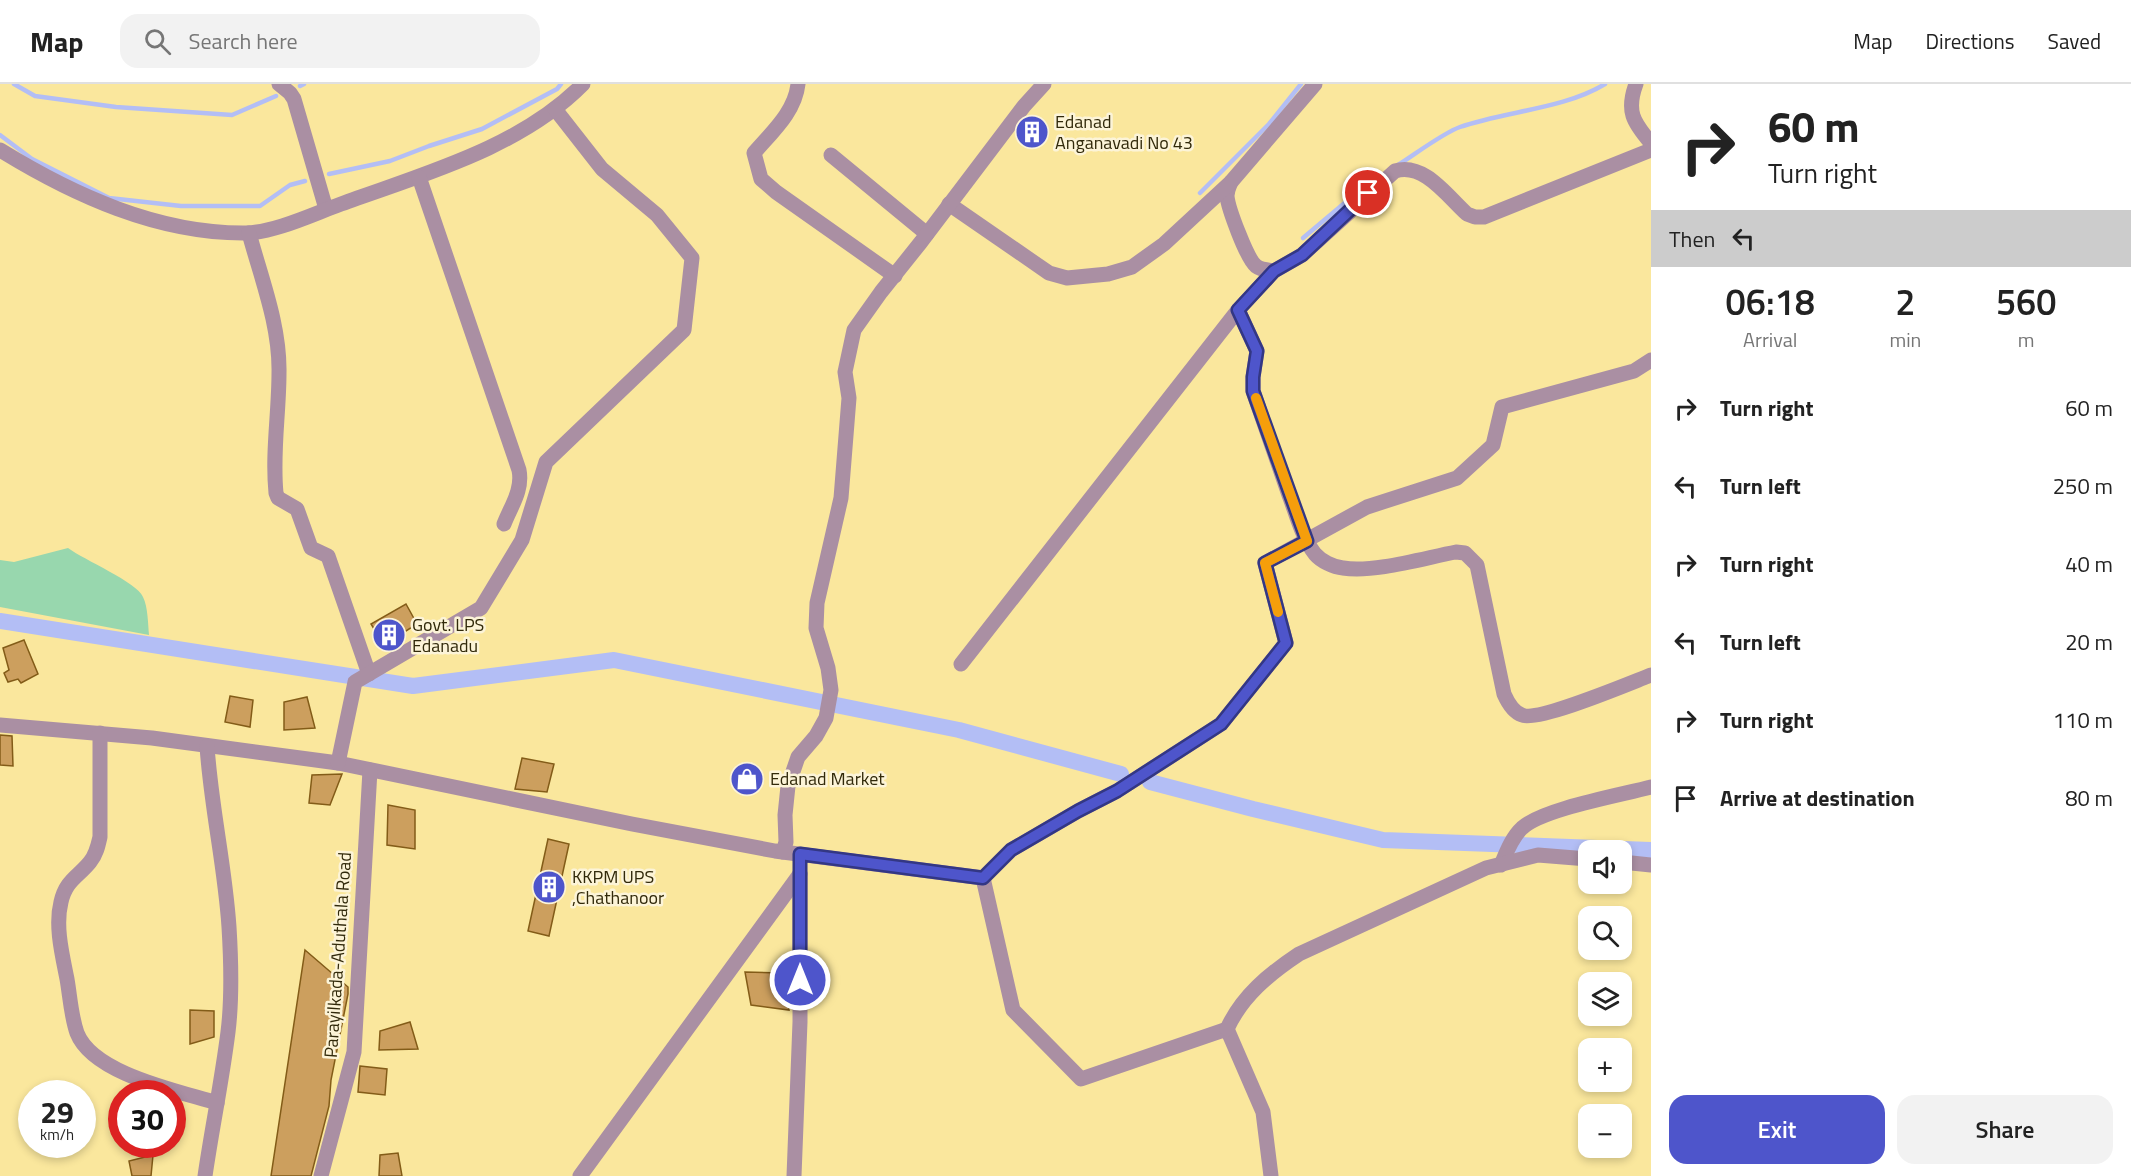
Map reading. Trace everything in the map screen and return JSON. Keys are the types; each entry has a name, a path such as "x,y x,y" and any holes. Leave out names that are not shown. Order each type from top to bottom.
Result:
{"street":[{"path":"279,84 294,99 326,209"},
{"path":"0,150 32,170 84,197 160,222 199,229 249,233 279,226 448,167 504,140 555,109 583,84"},
{"path":"798,84 797,94 786,116 754,153 761,178 776,192 895,276"},
{"path":"783,852 786,842 785,815 788,786 798,757 816,736 828,710 831,690 828,668 816,628 818,603 841,498 849,398 845,372 854,330 1024,106 1044,84"},
{"path":"949,204 1049,273 1067,278 1089,277 1132,267 1164,244 1231,182 1315,84"},
{"path":"1636,84 1631,98 1632,116 1651,143"},
{"path":"338,763 355,682 481,608 522,540 546,462 684,330 692,258 657,215 602,169 555,109"},
{"path":"961,664 1238,310 1274,271 1302,255 1395,171 1403,168 1413,169 1425,175 1467,214 1484,217 1651,150"},
{"path":"831,155 927,234"},
{"path":"419,177 519,470 521,481 518,493 504,524"},
{"path":"1231,182 1227,191 1230,209 1250,259 1263,270 1274,271"},
{"path":"249,233 278,346 276,494 278,498 297,509 311,548 328,556 369,674"},
{"path":"1238,310 1257,351 1253,391 1307,541 1315,554 1327,563 1343,568 1395,564 1456,552 1465,553 1472,558 1477,565 1504,694 1514,710 1523,716 1545,714 1651,675"},
{"path":"983,878 1011,850 1117,791 1221,724 1286,643 1265,563 1367,507 1457,478 1493,445 1503,407 1634,371 1651,360"},
{"path":"0,725 207,746 338,763 632,824 783,852 983,878"},
{"path":"100,734 100,837 96,853 90,863 75,875 65,888 60,903 59,936 78,1034 88,1050 99,1060 128,1075 217,1103"},
{"path":"205,1176 228,1030 230,956 221,856 209,785 207,746"},
{"name":"Parayilkada-Aduthala Road","path":"321,1176 354,1052 370,770"},
{"path":"1503,859 1521,829 1555,812 1651,787"},
{"path":"794,1176 800,1022 800,854"},
{"path":"983,878 1013,1010 1082,1079 1227,1029 1235,1013 1248,996 1272,972 1299,954 1503,859 1538,855 1578,858"},
{"path":"1632,863 1651,865"},
{"path":"580,1176 800,874"},
{"path":"1227,1029 1263,1112 1271,1176"}],"green space":[{"path":"68,548 139,591 146,606 149,635 0,607 0,560 14,562"}],"building":[{"name":"Edanad Anganavadi No 43","path":"1032,119 1045,130 1032,144 1020,133"},
{"name":"Govt. LPS Edanadu","path":"406,604 417,624 384,645 371,624"},
{"path":"24,640 38,674 21,683 18,679 8,682 4,673 9,670 3,648"},
{"path":"230,696 253,700 250,727 225,722"},
{"path":"307,697 315,728 284,730 284,702"},
{"path":"0,735 12,736 13,766 0,765"},
{"path":"522,758 554,764 547,792 515,789"},
{"path":"342,774 330,805 309,803 312,775"},
{"path":"388,805 415,810 415,849 387,845"},
{"name":"KKPM UPS ,Chathanoor","path":"548,839 569,844 549,936 528,931"},
{"path":"305,950 348,987 348,994 331,1080 329,1106 311,1176 271,1176"},
{"path":"745,972 782,973 789,1010 751,1005"},
{"path":"190,1010 214,1011 214,1037 190,1044"},
{"path":"410,1022 418,1049 379,1050 380,1031"},
{"path":"360,1066 387,1069 385,1095 358,1092"},
{"path":"398,1153 402,1176 379,1176 380,1155"},
{"path":"153,1158 151,1176 132,1176 129,1161"}],"waterway":[{"path":"14,84 35,96 116,107 232,115 276,96"},
{"path":"300,86 304,84"},
{"path":"329,174 390,161 482,129 557,89 561,84"},
{"path":"1200,193 1269,124 1301,84"},
{"path":"1398,165 1460,127 1572,99 1605,84"},
{"path":"0,135 32,159 109,198 181,206 260,206 290,185 305,181"},
{"path":"1303,238 1378,177"},
{"path":"0,621 413,686 614,660 959,730 1121,774"},
{"path":"1150,782 1383,840 1651,850"}],"slow traffic":[{"path":"1256,398 1307,541 1265,563 1278,612"}],"place":[{"name":"Edanad Anganavadi No 43","path":"1032,132"},
{"name":"Govt. LPS Edanadu","path":"389,635"},
{"name":"Edanad Market","path":"747,779"},
{"name":"KKPM UPS ,Chathanoor","path":"549,887"}],"route":[{"path":"800,980 800,854 983,878 1011,850 1117,791 1221,724 1286,643 1265,563 1307,541 1253,391 1257,351 1238,310 1274,271 1302,255 1368,193"}]}
